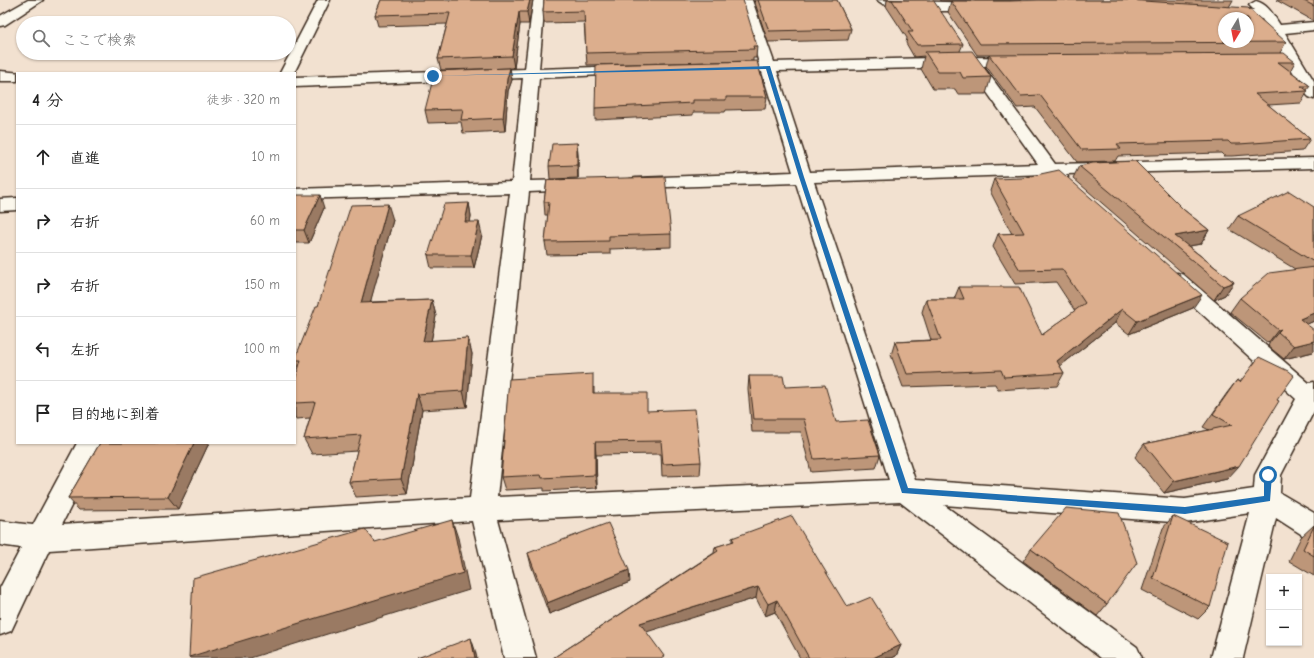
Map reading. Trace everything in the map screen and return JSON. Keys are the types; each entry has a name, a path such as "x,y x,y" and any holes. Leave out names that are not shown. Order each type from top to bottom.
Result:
{"street":[{"path":"0,22 37,0"},
{"path":"296,55 324,0"},
{"path":"520,658 482,509 520,187 539,0"},
{"path":"746,0 802,177 905,491 1126,658"},
{"path":"883,0 991,7"},
{"path":"1250,0 1267,15 1314,94"},
{"path":"934,4 948,25"},
{"path":"1212,11 1267,15"},
{"path":"1276,30 1314,26"},
{"path":"960,43 1050,169 1074,189"},
{"path":"1277,59 1292,58"},
{"path":"288,72 294,60"},
{"path":"713,68 1035,60"},
{"path":"296,82 642,70"},
{"path":"0,76 16,76"},
{"path":"622,183 1050,169 1314,163"},
{"path":"296,194 591,184"},
{"path":"0,205 16,204"},
{"path":"1162,267 1312,394 1268,475 1267,499 1227,658"},
{"path":"0,621 40,538 89,444"},
{"path":"0,533 40,538 482,509 905,491 1185,511 1267,499 1314,527"}],"building":[{"path":"381,0 530,0 527,12 519,12 512,56 438,59 450,13 375,15"},
{"path":"544,0 743,0 757,46 753,46 754,49 586,53 584,11 543,12"},
{"path":"758,0 837,0 851,29 769,31"},
{"path":"892,0 933,0 963,44 917,45 908,32 913,32"},
{"path":"1129,0 1248,8 1252,12 1218,12 1218,42 980,44 951,1"},
{"path":"1302,0 1314,0 1314,6"},
{"path":"1254,13 1286,42 1254,42"},
{"path":"972,51 991,77 963,78 960,72 938,72 925,52"},
{"path":"1284,53 1295,62 1278,62 1310,86 1301,86 1308,91 1255,94 1310,139 1239,144 1231,144 1228,141 1117,144 1121,149 1082,150 1040,95 1021,96 989,55"},
{"path":"757,61 767,97 726,97 726,100 693,100 693,103 595,108 596,65"},
{"path":"510,68 507,79 503,118 461,120 463,109 425,110 435,71"},
{"path":"577,143 577,165 549,166 552,144"},
{"path":"1135,161 1184,210 1209,230 1175,236 1234,282 1223,286 1079,166 1093,163"},
{"path":"1059,170 1202,295 1137,321 1122,309 1057,361 1064,373 1004,377 1001,370 907,374 895,342 941,340 926,299 964,299 959,287 1019,287 1042,335 1085,303 1062,269 1020,270 998,234 1024,233 994,179 1022,178"},
{"path":"665,177 671,234 609,236 609,241 545,242 549,202 544,202 547,180"},
{"path":"1289,191 1314,207 1314,262 1238,216"},
{"path":"296,195 320,195 304,230 296,230"},
{"path":"469,203 465,222 479,222 471,255 428,255 444,204"},
{"path":"388,204 361,303 432,300 423,341 468,338 463,391 417,394 401,479 349,482 361,435 304,439 315,402 296,403 296,377 301,360 296,360 296,356 316,306 318,306 351,205"},
{"path":"1314,267 1314,313 1300,319 1314,330 1314,341 1294,346 1278,332 1281,329 1278,330 1240,298 1269,273"},
{"path":"1259,357 1288,371 1294,376 1277,400 1279,401 1239,466 1174,481 1144,444 1232,425 1213,414 1237,380 1240,382"},
{"path":"593,374 593,393 647,393 647,411 695,409 701,462 663,464 661,441 595,442 595,475 542,478 541,475 501,477 509,379"},
{"path":"749,376 783,376 785,387 825,385 836,422 868,420 880,455 814,459 804,419 754,419"},
{"path":"99,444 194,444 168,497 68,498"},
{"path":"1066,508 1119,513 1137,563 1107,604 1031,549"},
{"path":"792,516 847,607 871,597 901,645 873,658 809,658 777,600 768,604 758,587 640,623 664,656 661,658 553,658 718,551 715,547 734,541 732,538"},
{"path":"1173,516 1228,542 1210,607 1153,578"},
{"path":"452,520 463,573 189,657 193,578 365,529 375,542"},
{"path":"608,523 629,570 547,603 528,553"},
{"path":"1314,526 1314,556 1303,549"},
{"path":"471,638 475,658 417,658"}],"route":[{"path":"433,76 768,67 802,177 905,491 1185,511 1267,499 1268,475"}]}
